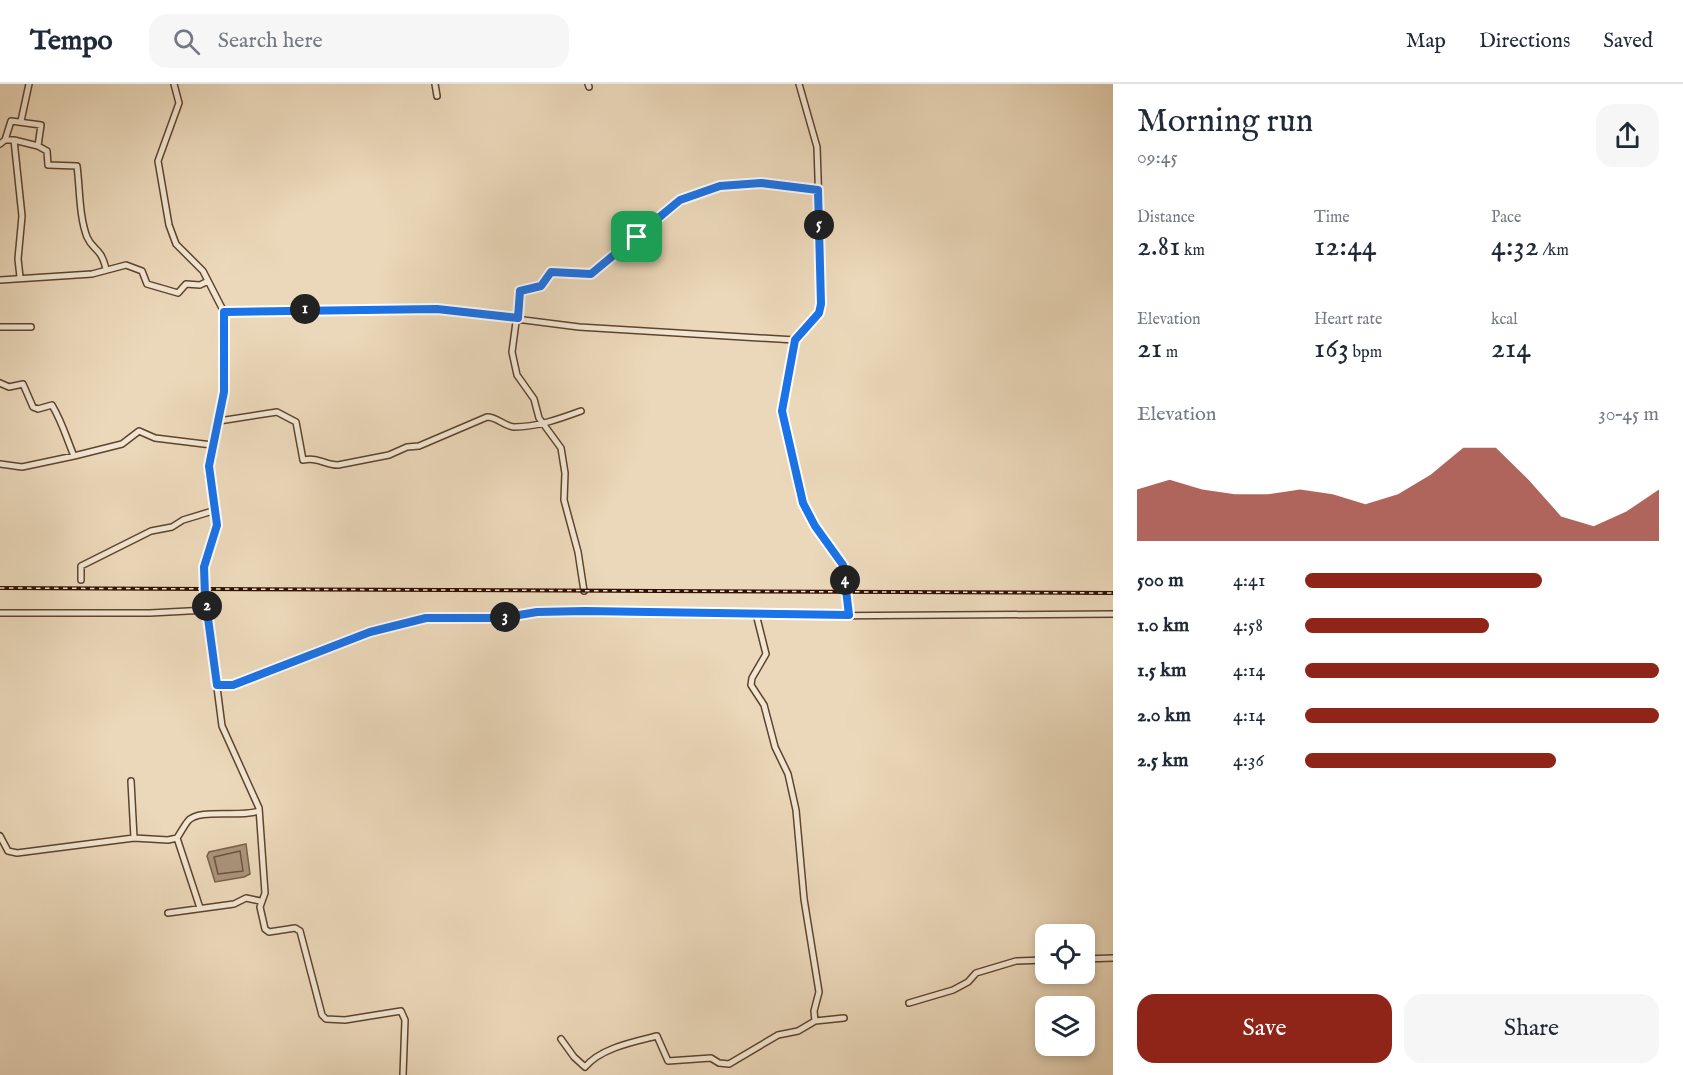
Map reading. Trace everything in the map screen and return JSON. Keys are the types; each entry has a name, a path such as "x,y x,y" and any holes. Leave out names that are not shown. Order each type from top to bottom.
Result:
{"street":[{"path":"21,121 29,84"},
{"path":"174,84 179,103 158,160 164,199 176,244 199,266 224,312 224,392 208,472 216,510 216,531 208,549 204,567 207,610 223,730 255,794 260,811 265,893 260,902 263,923 267,931 295,928 302,935 324,1018 345,1020 396,1011 403,1014 403,1075"},
{"path":"435,84 437,96"},
{"path":"799,84 817,147 821,304 819,313 795,340 783,405 786,429 803,503 815,526 843,565 849,615"},
{"path":"2,142 11,121 21,121 41,125 38,146"},
{"path":"2,142 14,140 38,146 47,152 48,165 77,166 83,223 89,241 102,253 106,269"},
{"path":"14,140 22,216 18,259 20,278"},
{"path":"584,591 578,552 564,500 565,473 561,448 539,418 534,399 517,375 512,352 520,291 541,286 551,272 591,274 688,195 720,186 761,183 818,190"},
{"path":"0,280 92,274 126,265 142,272 147,284 178,293 186,284 200,285 208,281"},
{"path":"224,312 437,309 579,327 795,340"},
{"path":"0,327 31,327"},
{"path":"0,383 9,387 23,384 33,407 38,409 52,405 62,419 67,441 74,456"},
{"path":"219,422 277,412 296,422 303,460 316,458 331,465 419,446 487,417 493,417 512,427 544,423 580,411"},
{"path":"0,464 21,467 74,456 123,444 139,431 155,438 212,445"},
{"path":"81,580 81,567 151,531 172,527 183,520 216,510"},
{"path":"0,613 128,613 207,610"},
{"path":"217,685 233,685 370,632 426,618 501,618 537,612 585,611 849,615 1113,614"},
{"path":"756,614 766,654 752,678 751,685 764,705 775,747 788,774 796,810 804,899 819,992 813,1011 815,1021"},
{"path":"131,781 134,838"},
{"path":"0,836 8,851 17,853 134,838 168,840 177,838 188,820 197,815 219,813 239,816 260,811"},
{"path":"177,838 200,908"},
{"path":"168,913 234,904 246,898 260,902"},
{"path":"1095,959 1113,958"},
{"path":"909,1003 953,990 968,982 976,973 1016,961 1035,960"},
{"path":"561,1039 574,1057 585,1067 592,1059 614,1049 657,1036 668,1061 711,1058 719,1063 729,1064 778,1035 798,1031 815,1021 844,1018"}],"water":[{"path":"246,844 250,874 215,882 207,856 209,852"}],"railway":[{"path":"0,588 1113,593"}],"route":[{"path":"761,183 818,190 821,304 819,313 795,340 782,411 803,503 815,526 843,565 849,615 585,611 537,612 501,618 443,616 402,622 301,657 233,685 217,685 205,596 204,567 217,525 209,466 223,405 224,312 394,308 437,309 518,318 520,291 541,286 551,272 571,271 591,274 637,237 688,195 720,186 761,183"}]}
